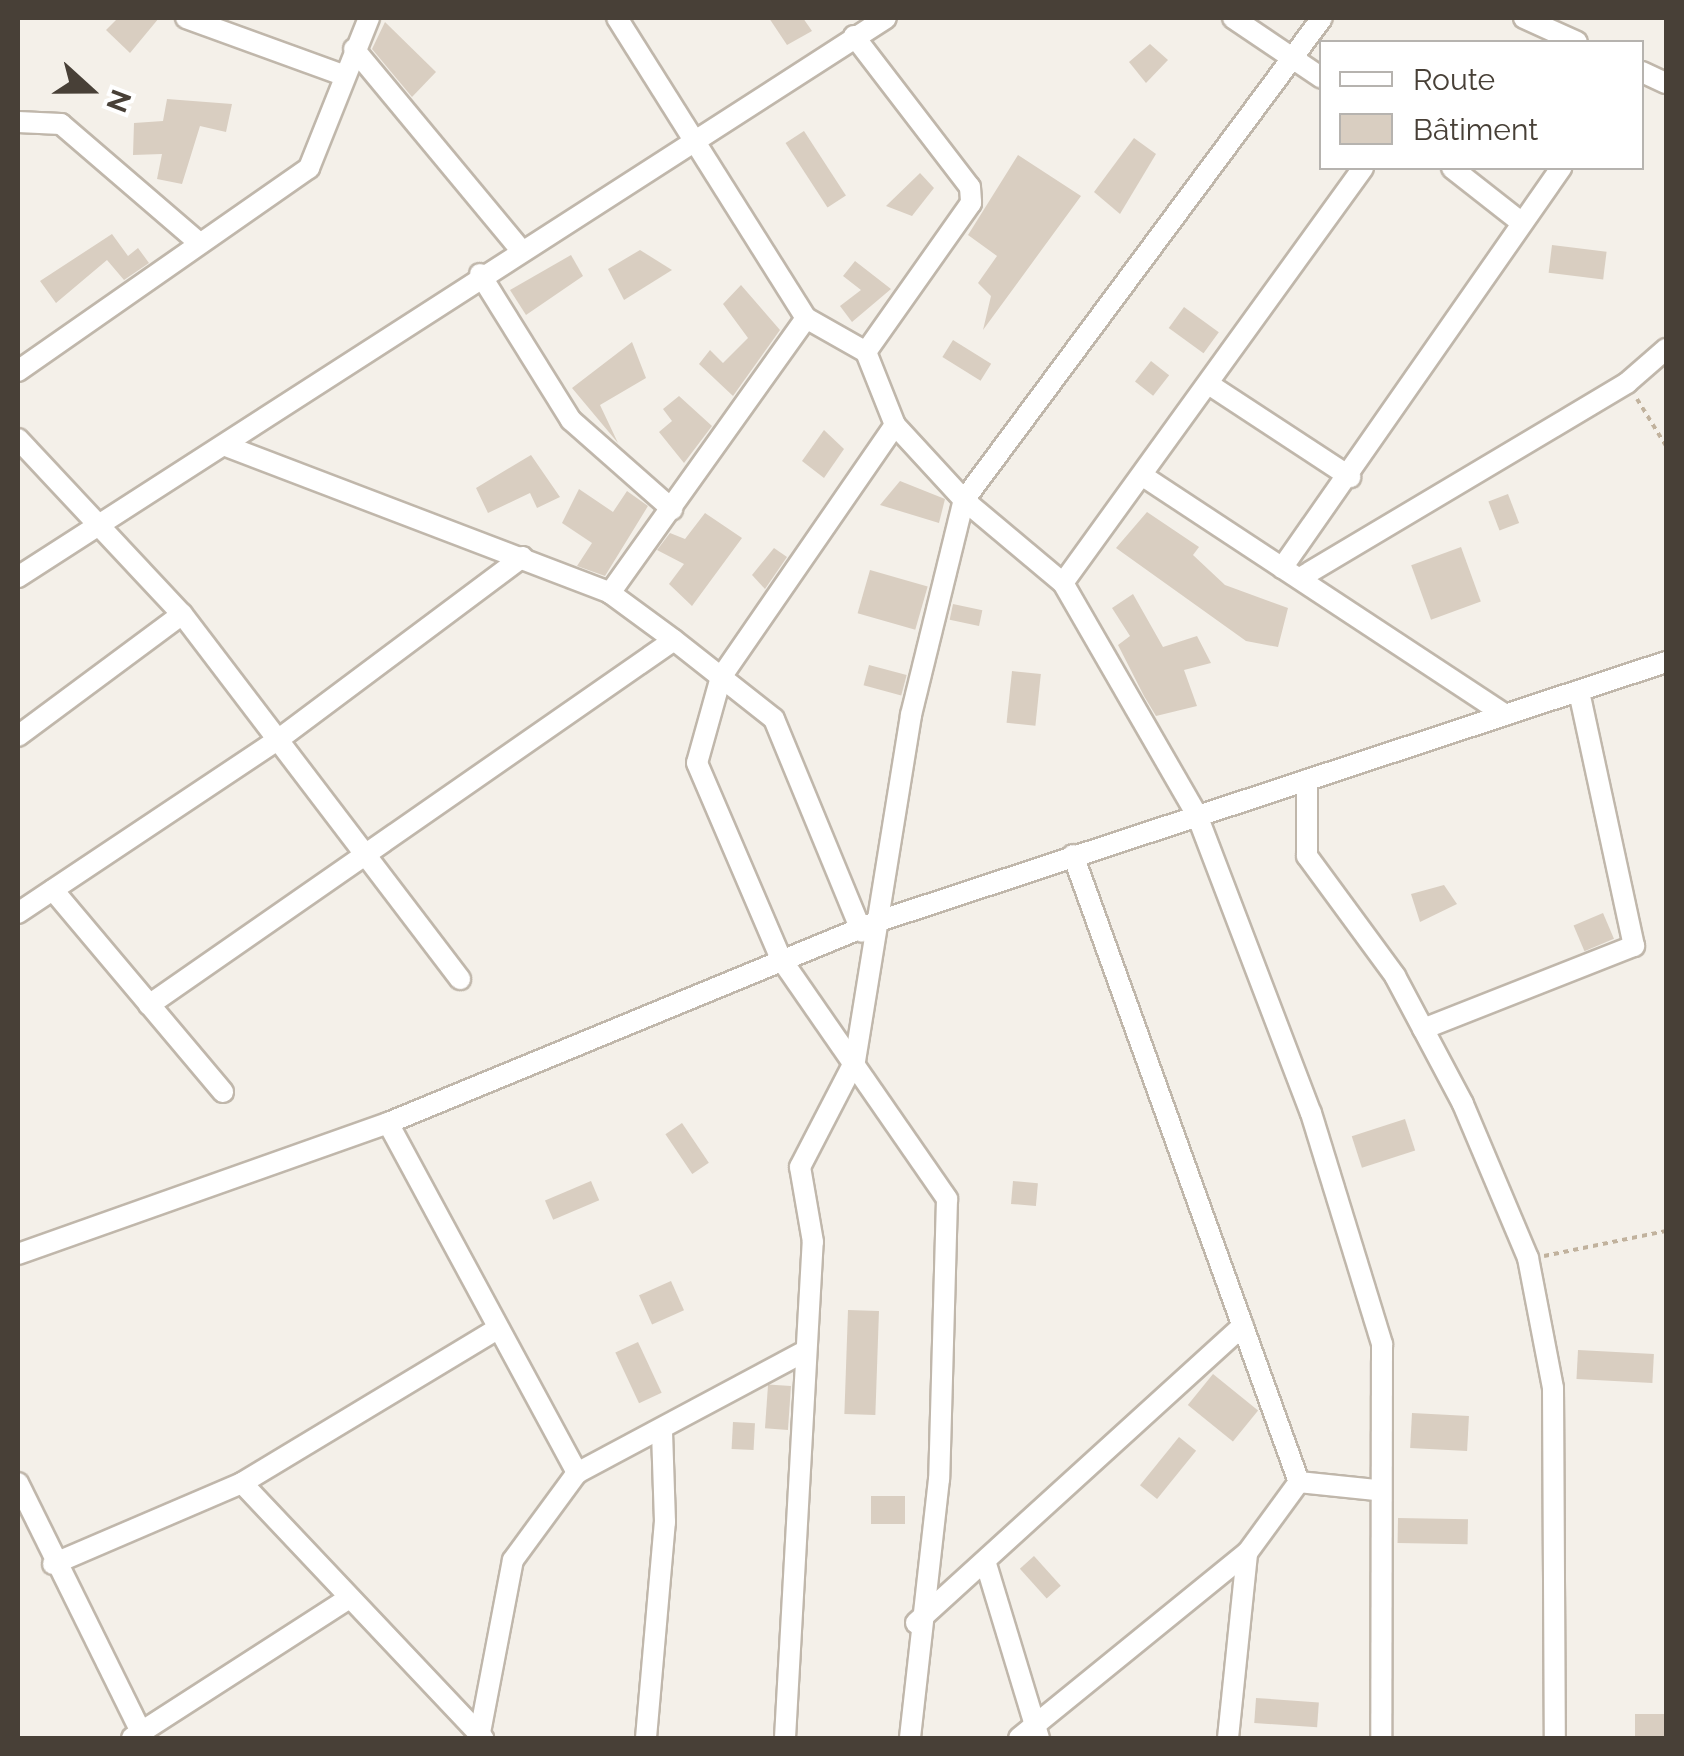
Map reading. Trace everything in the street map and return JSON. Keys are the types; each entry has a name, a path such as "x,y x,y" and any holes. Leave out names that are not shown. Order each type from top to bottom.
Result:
{"street":[{"path":"186,18 345,76"},
{"path":"18,370 309,168 354,49 370,18"},
{"path":"617,18 693,148 806,318 866,352 895,425 964,500 1063,583 1197,814 1311,1113 1382,1344 1376,1490 1381,1738"},
{"path":"18,577 226,446 480,274 693,148 886,18"},
{"path":"1233,18 1319,76"},
{"path":"785,1738 802,1354 813,1242 800,1168 855,1061 869,926 912,715 964,500 1288,57 1322,18"},
{"path":"1524,18 1573,40"},
{"path":"854,36 970,188 971,203 866,352"},
{"path":"354,49 520,250"},
{"path":"18,122 60,124 198,242"},
{"path":"1063,583 1146,478 1362,170"},
{"path":"1455,170 1522,223"},
{"path":"1291,573 1350,477 1560,170"},
{"path":"480,274 571,420 672,508"},
{"path":"610,593 806,318"},
{"path":"1291,573 1627,383 1666,349"},
{"path":"1210,385 1350,477"},
{"path":"895,425 721,677 697,763 780,960 855,1061 947,1199 939,1479 916,1623 910,1738"},
{"path":"18,439 182,614 460,978"},
{"path":"226,446 610,593 674,640 774,719 869,926"},
{"path":"1146,478 1505,715"},
{"path":"18,913 279,739 522,557"},
{"path":"18,736 182,614"},
{"path":"150,1005 369,857 674,640"},
{"path":"19,1247 388,1122 869,926 1072,855 1666,662"},
{"path":"1423,1028 1634,946 1579,690"},
{"path":"1307,780 1307,856 1423,1028 1528,1258 1553,1388 1555,1738"},
{"path":"1072,855 1300,1482"},
{"path":"52,890 223,1092"},
{"path":"388,1122 496,1330 577,1473"},
{"path":"916,1623 986,1564 1243,1324"},
{"path":"53,1564 242,1483 496,1330"},
{"path":"480,1738 514,1560 577,1473 662,1432 802,1354"},
{"path":"646,1738 665,1522 662,1432"},
{"path":"1300,1482 1376,1490"},
{"path":"1019,1738 1040,1733 1247,1554 1300,1482"},
{"path":"18,1483 53,1564 139,1737 349,1598"},
{"path":"242,1483 480,1738"},
{"path":"1228,1738 1247,1554"},
{"path":"986,1564 1040,1733"}],"path":[{"path":"1627,383 1666,446"},
{"path":"1528,1258 1666,1232"}],"building":[{"path":"118,18 159,18 130,53 106,30"},
{"path":"769,18 803,18 812,31 787,45"},
{"path":"385,22 436,72 412,97 372,49"},
{"path":"1150,44 1168,60 1146,83 1129,62"},
{"path":"167,99 232,104 226,132 200,126 182,184 157,179 162,154 133,155 134,123 163,121"},
{"path":"804,131 846,196 827,208 786,143"},
{"path":"1134,138 1156,154 1120,214 1094,192"},
{"path":"1018,155 1081,196 983,330 991,296 978,283 997,256 968,235"},
{"path":"920,173 934,188 912,216 886,206"},
{"path":"112,234 128,256 138,248 149,263 124,280 107,260 56,303 40,281"},
{"path":"1552,245 1607,252 1603,279 1549,273"},
{"path":"640,250 672,270 624,300 608,269"},
{"path":"571,255 583,276 526,315 510,290"},
{"path":"855,261 891,289 852,322 840,306 861,290 843,276"},
{"path":"741,285 780,330 733,396 699,364 710,350 723,363 748,338 723,304"},
{"path":"1184,307 1219,332 1204,353 1169,328"},
{"path":"953,340 991,364 981,381 942,357"},
{"path":"632,342 646,378 600,405 618,443 572,388"},
{"path":"1151,361 1169,375 1153,396 1135,381"},
{"path":"679,396 712,426 684,463 659,432 672,421 663,409"},
{"path":"824,430 844,449 824,478 802,461"},
{"path":"531,455 560,497 537,508 530,493 488,513 476,488"},
{"path":"900,481 945,499 939,523 880,505"},
{"path":"579,489 613,512 627,491 648,506 605,576 577,566 592,543 562,523"},
{"path":"1508,494 1519,523 1500,530 1488,502"},
{"path":"1147,512 1199,547 1193,555 1225,585 1288,608 1278,647 1246,641 1116,548"},
{"path":"705,513 742,538 692,606 669,584 684,564 657,550 670,533 685,539"},
{"path":"1461,547 1481,602 1431,620 1411,565"},
{"path":"774,548 787,557 765,589 752,575"},
{"path":"870,570 928,587 915,630 858,613"},
{"path":"1133,594 1163,647 1197,636 1211,663 1184,670 1197,706 1156,716 1144,696 1118,645 1130,636 1112,608"},
{"path":"953,604 982,610 979,626 950,620"},
{"path":"869,665 907,675 901,695 864,685"},
{"path":"1012,671 1041,674 1035,726 1007,723"},
{"path":"1444,885 1457,904 1420,922 1411,894"},
{"path":"1603,913 1614,939 1584,951 1574,926"},
{"path":"1405,1119 1415,1150 1362,1168 1352,1136"},
{"path":"682,1123 709,1163 692,1174 665,1134"},
{"path":"591,1181 599,1200 553,1220 545,1201"},
{"path":"1013,1181 1038,1183 1036,1206 1011,1204"},
{"path":"671,1281 684,1310 652,1324 639,1295"},
{"path":"848,1310 879,1311 875,1415 844,1414"},
{"path":"638,1342 662,1393 639,1403 615,1353"},
{"path":"1578,1350 1654,1354 1652,1383 1576,1379"},
{"path":"1213,1374 1258,1411 1233,1442 1188,1405"},
{"path":"768,1384 791,1386 788,1430 765,1428"},
{"path":"1412,1413 1469,1416 1467,1451 1410,1448"},
{"path":"733,1422 755,1423 754,1450 732,1449"},
{"path":"1179,1437 1196,1451 1157,1499 1140,1485"},
{"path":"871,1496 905,1496 905,1524 871,1524"},
{"path":"1398,1518 1468,1519 1468,1544 1398,1543"},
{"path":"1034,1556 1061,1586 1047,1598 1020,1569"},
{"path":"1256,1698 1319,1702 1317,1727 1254,1723"},
{"path":"1635,1714 1666,1714 1666,1738 1635,1738"}]}
